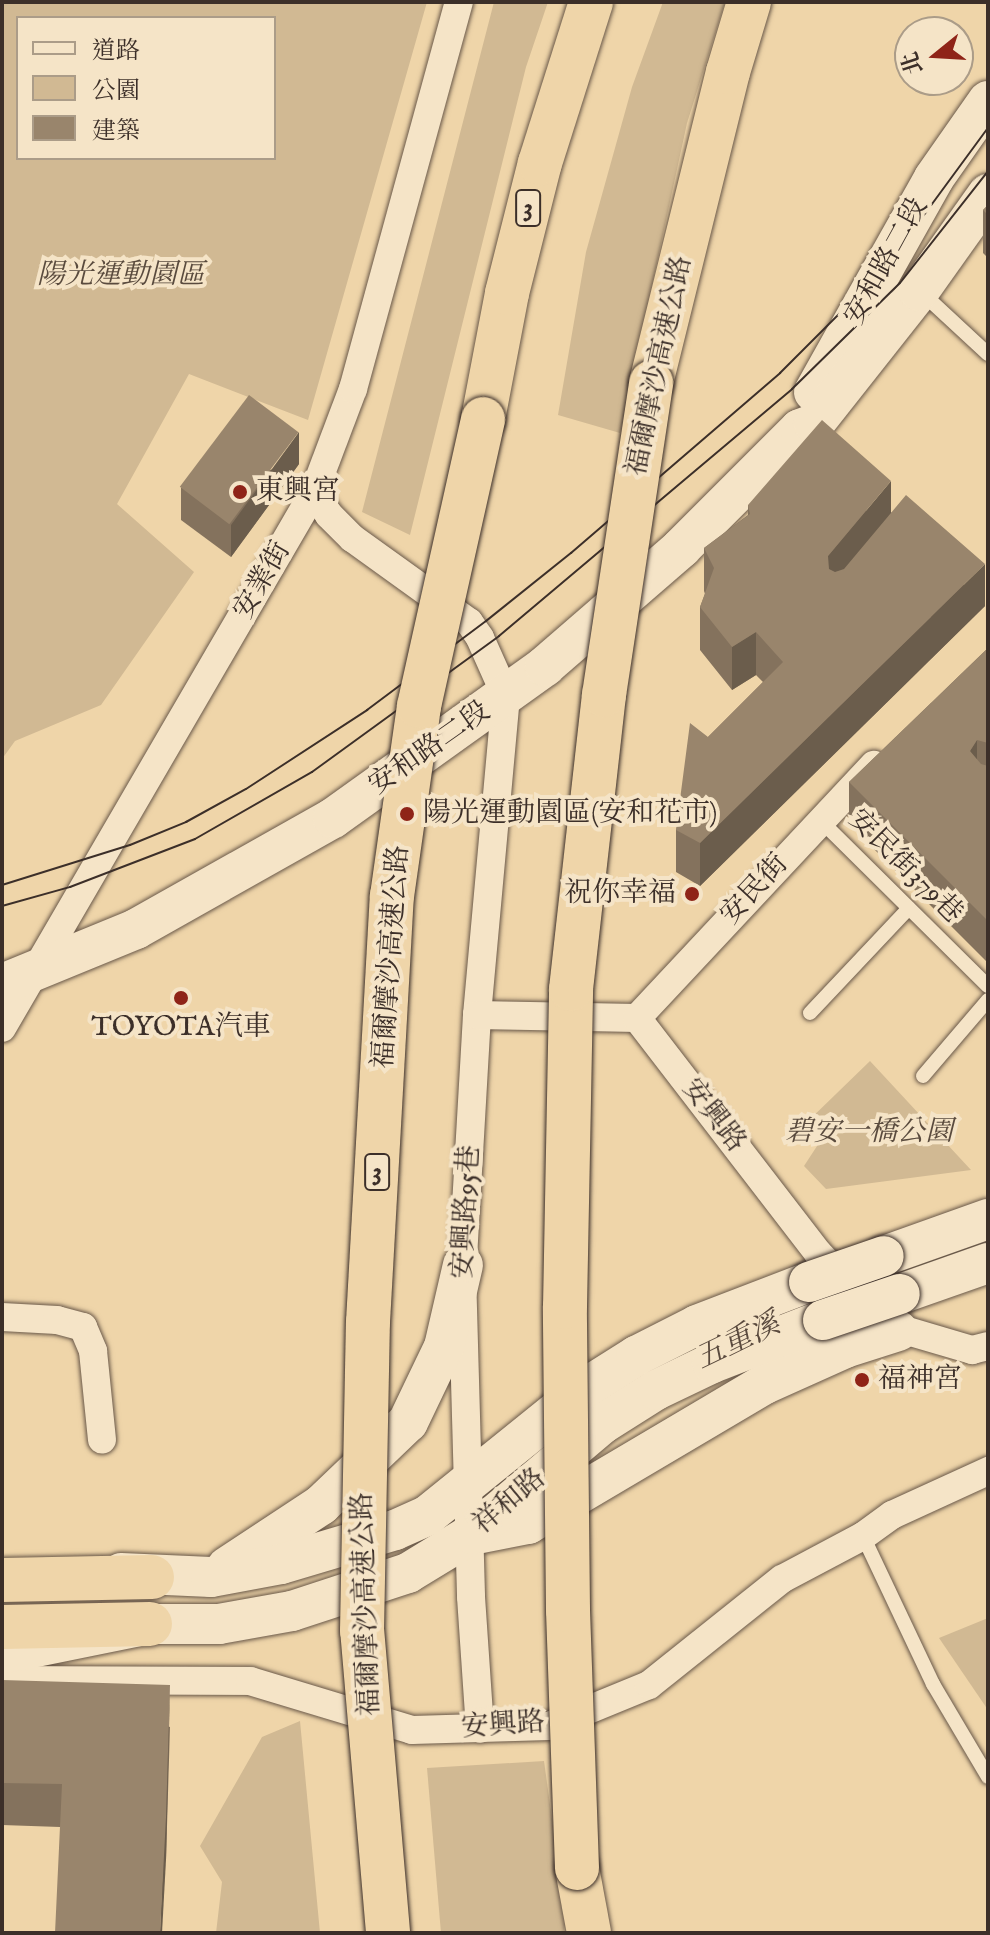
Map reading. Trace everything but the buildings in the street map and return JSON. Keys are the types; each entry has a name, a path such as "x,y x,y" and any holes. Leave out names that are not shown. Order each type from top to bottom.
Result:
{"highway":[{"name":"福爾摩沙高速公路","path":"388,1933 362,1615 368,1322 392,896 419,706 483,419 507,293 540,163 591,2"},
{"name":"福爾摩沙高速公路","path":"589,1933 577,1868 568,1610 565,1307 571,989 604,695 651,383 728,72 749,2"},
{"path":"2,1580 152,1577"},
{"path":"2,1627 150,1624"}],"main road":[{"name":"安和路二段","path":"809,437 802,413 927,191 988,101"},
{"name":"安和路二段","path":"19,978 136,929 333,818 506,696 809,437 814,424 919,291 988,194"},
{"name":"祥和路","path":"2,1566 71,1565 152,1577 211,1577 281,1564 395,1530 428,1515 471,1484 584,1389 697,1325 988,1219"},
{"name":"祥和路","path":"2,1654 150,1624 219,1624 292,1611 408,1573 472,1534 602,1424 656,1390 778,1337 988,1263"},
{"path":"211,1577 321,1505 408,1422 444,1347 463,1265"},
{"path":"472,1534 528,1524 765,1384 893,1328"}],"street":[{"name":"安業街","path":"2,1028 19,978 314,492 353,389 459,2"},
{"path":"314,492 329,515 352,538 469,622 506,696"},
{"name":"安興路95巷","path":"480,1729 471,1597 471,1484 463,1265 477,1015 506,696"},
{"name":"安民街","path":"637,1018 819,820 899,740"},
{"path":"477,1015 637,1018"},
{"name":"安興路","path":"637,1018 818,1253 893,1328"},
{"path":"2,1317 71,1322 83,1327 93,1351 102,1440"},
{"path":"893,1328 972,1350 988,1346"},
{"name":"安興路","path":"2,1680 156,1678 250,1681 412,1730 549,1726 649,1685 782,1579 863,1536 892,1515 988,1471"}],"lane":[{"path":"919,291 988,354"},
{"name":"安民街379巷","path":"819,820 988,986"},
{"path":"810,1013 909,908"},
{"path":"923,1076 988,1000"},
{"path":"863,1536 933,1684 988,1777"}],"green space":[{"name":"陽光運動園區","path":"2,2 427,2 308,420 189,374 117,504 194,572 101,705 15,741 2,759"},
{"path":"494,2 548,2 526,67 410,535 362,512"},
{"path":"663,2 725,2 687,123 620,433 558,415 586,252 632,87"},
{"name":"碧安一橋公園","path":"870,1061 971,1170 826,1189 804,1166 819,1143 803,1126"},
{"path":"988,1618 988,1710 939,1638"},
{"path":"300,1721 320,1933 216,1933 222,1882 200,1846 262,1737"},
{"path":"544,1761 566,1921 563,1933 441,1933 427,1768"}],"tram line":[{"path":"2,885 130,845 186,822 246,789 367,710 486,621 571,553 780,373 885,268 988,128"},
{"path":"2,906 70,887 195,839 312,772 499,636 792,389 900,283 988,171"}],"place":[{"name":"東興宮","path":"240,492"},
{"name":"陽光運動園區(安和花市)","path":"407,814"},
{"name":"祝你幸福","path":"692,894"},
{"name":"TOYOTA汽車","path":"181,998"},
{"name":"福神宮","path":"862,1380"}],"water label":[{"name":"五重溪","path":"738,1342"}]}
